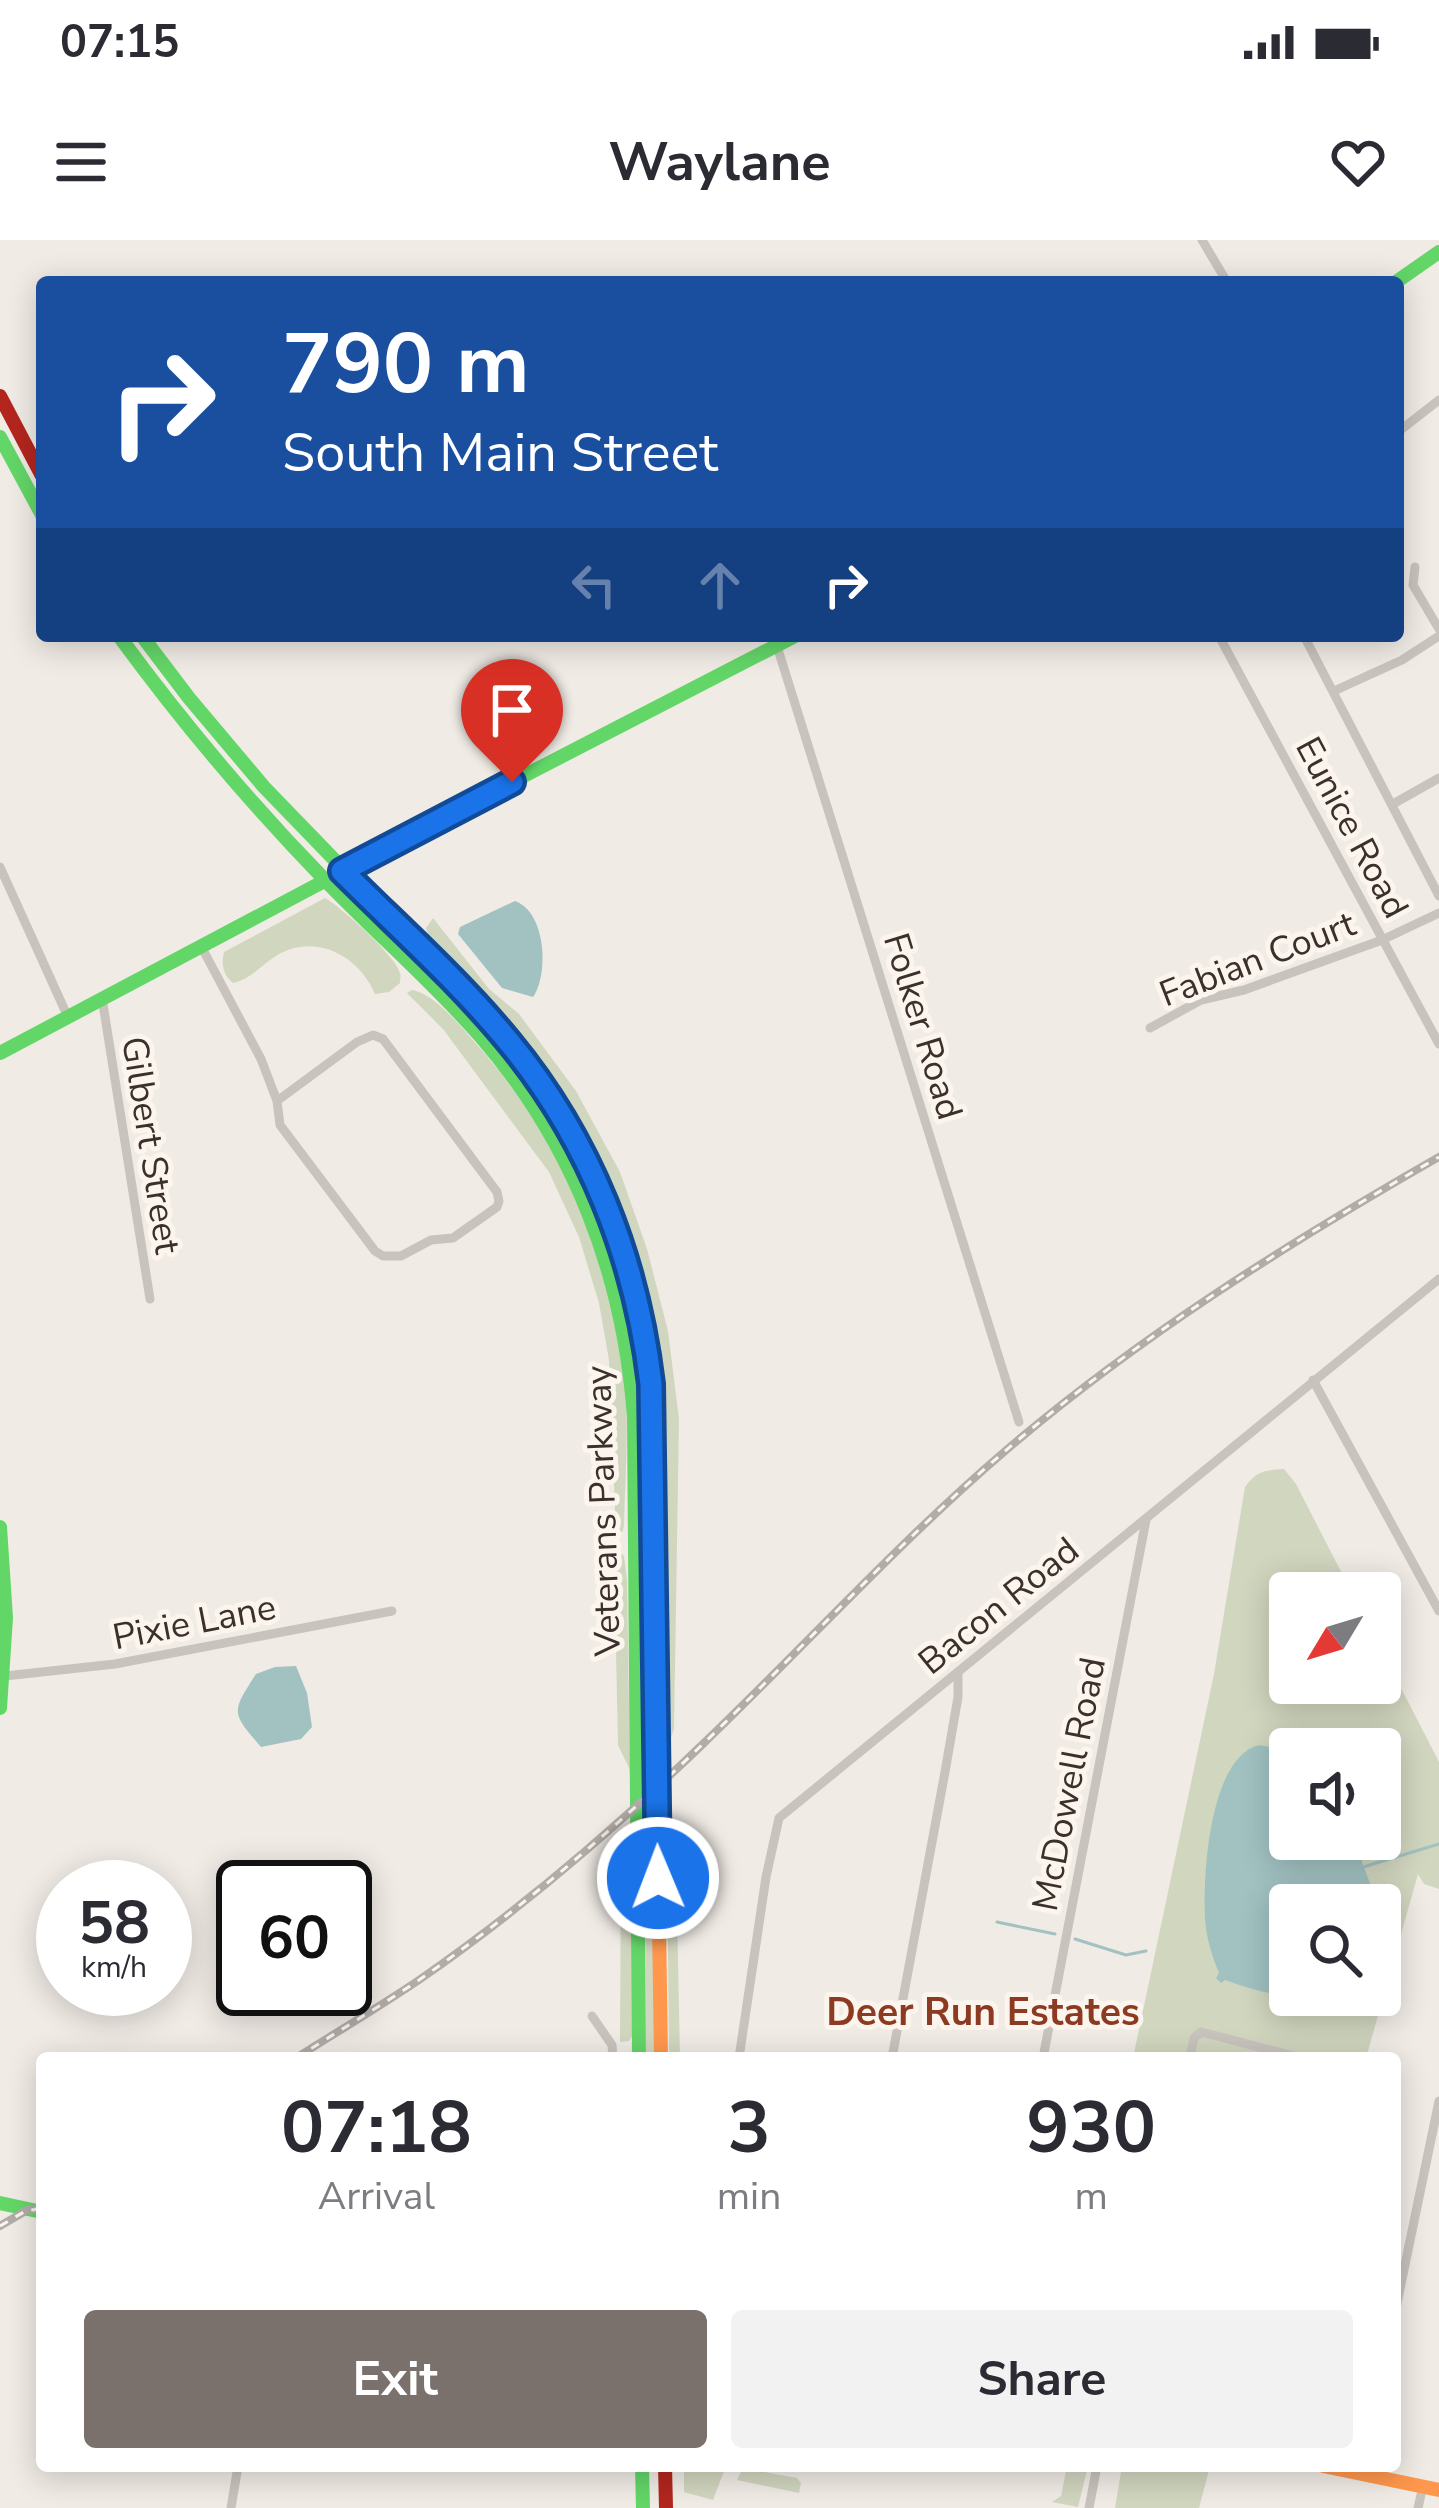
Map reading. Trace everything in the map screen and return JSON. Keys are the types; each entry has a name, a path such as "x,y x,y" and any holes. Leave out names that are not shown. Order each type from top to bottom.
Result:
{"main road":[{"path":"1404,276 1439,252"},
{"path":"0,396 36,465"},
{"path":"0,437 36,504"},
{"name":"Veterans Parkway","path":"124,642 224,771 476,1032 551,1135 601,1242 617,1298 632,1385 639,2052"},
{"name":"Veterans Parkway","path":"147,642 226,744 342,871 490,1020 540,1082 596,1179 618,1236 647,1354 653,1422 661,2052"},
{"path":"0,1053 784,642"},
{"path":"0,1527 7,1598 0,1708"},
{"path":"0,2204 36,2211"},
{"path":"642,2472 643,2508"},
{"path":"665,2472 666,2508"},
{"path":"1370,2472 1431,2488"}],"street":[{"path":"1202,240 1223,276"},
{"path":"1404,427 1439,400"},
{"path":"1334,691 1402,660 1439,633 1413,585 1415,567"},
{"name":"Eunice Road","path":"1222,642 1439,1044"},
{"path":"1307,642 1439,896"},
{"name":"Folker Road","path":"777,646 1019,1422"},
{"path":"1393,804 1439,778"},
{"path":"0,867 67,1015"},
{"name":"Fabian Court","path":"1150,1028 1201,1000 1244,990 1382,940 1439,913"},
{"path":"201,946 261,1059 277,1101 280,1125 375,1251 401,1256 431,1240 453,1238 492,1212 499,1201 497,1192 382,1039 373,1035 357,1042 277,1101"},
{"name":"Gilbert Street","path":"102,998 150,1299"},
{"name":"Bacon Road","path":"741,2052 779,1819 1439,1279"},
{"path":"1313,1380 1439,1611"},
{"name":"McDowell Road","path":"1044,2052 1146,1520"},
{"name":"Pixie Lane","path":"5,1676 115,1664 392,1611"},
{"path":"893,2052 958,1696 958,1672"},
{"path":"592,2016 613,2052"},
{"path":"1191,2052 1199,2032 1277,2052"},
{"path":"1401,2284 1439,2101"},
{"path":"231,2508 237,2472"},
{"path":"1089,2508 1096,2472"},
{"path":"1418,2508 1431,2488"}],"green space":[{"path":"325,898 389,955 400,973 400,983 389,992 375,994 349,960 310,946 281,953 247,978 230,980 224,952"},
{"path":"433,918 489,989 519,1014 576,1091 620,1172 647,1249 668,1331 679,1419 674,1729 666,1753 663,1415 647,1308 634,1258 597,1164 572,1118 510,1029 430,941 426,928"},
{"path":"444,985 517,1063 548,1107 598,1203 632,1305 648,1440 644,1440 626,1305 565,1145 441,988"},
{"path":"412,990 432,999 452,1017 514,1091 562,1169 597,1253 625,1388 624,1525 616,1535 609,1360 599,1303 579,1237 549,1172 443,1029 407,993"},
{"path":"1284,1469 1341,1572 1269,1572 1269,1704 1401,1704 1401,1688 1439,1762 1439,1889 1424,1884 1418,1874 1401,1934 1401,1884 1269,1884 1269,2016 1378,2016 1368,2052 1134,2052 1214,1674 1245,1487 1257,1475"},
{"path":"618,1550 624,1556 627,1580 630,1770 618,1745 614,1555"},
{"path":"651,1806 656,2052 646,2052 645,1809"},
{"path":"631,1839 632,2036 620,2042 621,1853"},
{"path":"667,1840 676,1863 680,2052 669,2052"},
{"path":"684,2472 724,2472 713,2500 684,2492"},
{"path":"741,2472 765,2472 797,2478 801,2483 799,2493 737,2480"},
{"path":"1066,2472 1087,2472 1078,2507 1052,2502 1061,2496"},
{"path":"1121,2472 1208,2472 1199,2508 1115,2508"}],"water":[{"path":"515,901 533,917 542,944 541,974 533,997 502,988 458,934 460,927"},
{"path":"296,1666 307,1693 312,1727 301,1739 261,1747 240,1719 242,1697 256,1674"},
{"path":"1259,1745 1269,1747 1269,1860 1362,1860 1370,1884 1269,1884 1269,1993 1216,1978 1219,1973 1205,1918 1212,1820 1229,1771 1242,1754"}],"waterway":[{"path":"1360,1868 1439,1844"},
{"path":"997,1922 1055,1934"},
{"path":"1075,1939 1126,1955 1146,1951"}],"railway":[{"path":"305,2052 419,1980 566,1867 705,1742 927,1522 1055,1410 1215,1294 1439,1157"},
{"path":"0,2226 36,2209"}],"traffic: fast":[{"path":"1404,276 1439,252"},
{"path":"0,437 36,504"},
{"path":"124,642 270,822 443,996 513,1078 567,1167 606,1263 619,1313 634,1418 639,2052"},
{"path":"147,642 264,787 504,1035 559,1114 603,1198 634,1288 651,1383 656,1721"},
{"path":"0,1053 783,642"},
{"path":"0,1527 6,1618 0,1708"},
{"path":"0,2203 36,2211"},
{"path":"642,2472 643,2508"}],"traffic: slow":[{"path":"656,1721 661,2052"},
{"path":"1352,2472 1439,2490"}],"traffic: jam":[{"path":"0,396 36,465"},
{"path":"665,2472 666,2508"}],"district":[{"name":"Deer Run Estates","path":"983,2011"}],"route":[{"path":"512,782 342,871 472,1000 525,1061 582,1152 628,1264 651,1384 658,1878"}]}
